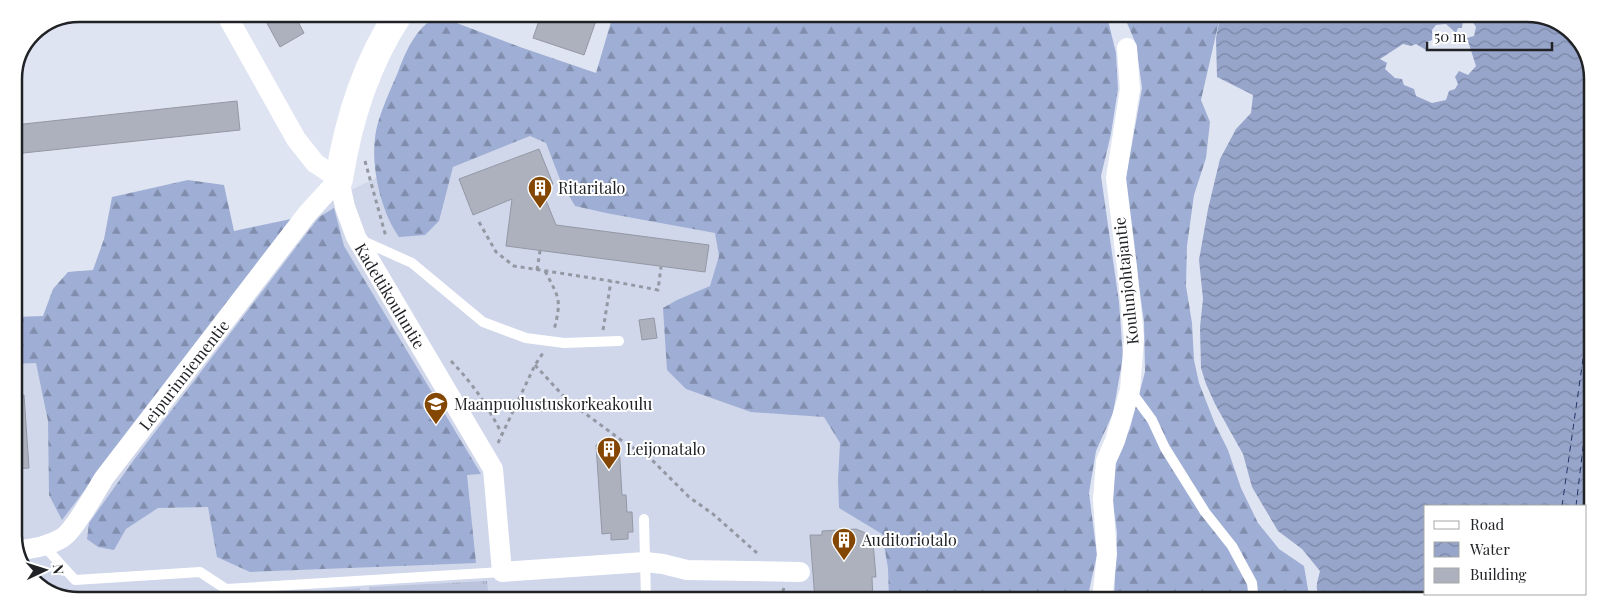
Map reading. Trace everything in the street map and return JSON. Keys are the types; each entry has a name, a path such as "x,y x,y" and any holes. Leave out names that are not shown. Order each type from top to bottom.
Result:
{"street":[{"path":"230,22 296,139 315,163 339,179"},
{"name":"Kadettikouluntie","path":"394,22 368,71 345,140 339,179 345,207 356,237 493,468 502,572"},
{"name":"Koulunjohtajantie","path":"1103,592 1107,554 1103,500 1106,461 1130,390 1134,338 1116,178 1130,89 1127,48"},
{"name":"Leipurinniementie","path":"25,549 44,546 64,538 104,478 307,214 339,179"},
{"path":"502,572 646,562 687,570 796,572"}],"lane":[{"path":"356,237 412,263 483,322 526,338 564,343 619,341"},
{"path":"1130,390 1152,420 1165,448 1205,512 1232,546 1252,583 1253,592"},
{"path":"644,519 646,592"},
{"path":"44,546 76,580 200,572 226,589 502,572"}],"path":[{"path":"364,154 390,253"},
{"path":"479,222 496,252 514,266 658,290 661,267"},
{"path":"537,270 540,251"},
{"path":"493,468 497,446 502,434 535,365 551,341 559,311 559,298 544,271"},
{"path":"601,341 611,281"},
{"path":"450,359 487,404 502,434"},
{"path":"535,365 567,400 621,440 652,460 689,497 713,514 763,558"},
{"path":"782,592 796,572"}],"shaded area":[{"name":"Maanpuolustuskorkeakoulu","path":"520,110 721,216 907,500 915,592 72,592 61,589 54,587 39,576 30,564 24,547 23,345"}],"green space":[{"path":"429,22 454,22 596,73 611,22 1108,22 1116,53 1118,89 1111,134 1101,176 1119,302 1123,357 1113,413 1096,451 1089,493 1097,555 1089,592 889,592 888,568 882,534 839,508 840,443 824,417 751,412 686,389 667,370 663,308 710,286 719,256 715,233 575,206 561,182 546,143 530,136 453,167 439,221 425,235 399,237 387,215 379,189 374,150 376,130 381,113 411,42"},
{"path":"1127,22 1219,22 1201,100 1210,122 1206,158 1194,195 1187,246 1186,286 1192,323 1194,360 1199,383 1215,424 1228,450 1241,488 1258,523 1279,549 1304,566 1308,592 1114,592 1117,533 1113,502 1114,465 1130,428 1145,372 1144,322 1125,183 1142,88 1136,44"},
{"path":"188,180 224,185 234,231 291,219 62,520 49,495 48,421 36,363 23,364 23,317 43,316 53,289 68,272 93,270 104,239 112,197"},
{"path":"334,208 344,246 481,474 467,475 476,563 250,572 217,557 208,507 158,508 126,529 114,550 98,547 87,539 89,523 136,457 319,217"},
{"path":"487,581 488,592 369,592 369,587"},
{"path":"360,588 360,592 304,592"}],"water":[{"path":"1219,22 1463,22 1462,28 1458,28 1456,33 1446,24 1436,25 1432,30 1432,40 1425,43 1426,50 1416,44 1411,46 1403,44 1380,59 1387,63 1385,69 1395,78 1402,79 1404,85 1414,89 1416,96 1432,103 1446,100 1449,91 1455,89 1458,84 1455,77 1459,71 1468,75 1476,66 1467,38 1474,36 1476,27 1473,22 1535,23 1553,28 1568,39 1579,54 1584,76 1584,505 1424,505 1424,592 1318,592 1317,583 1320,571 1302,549 1278,531 1252,487 1243,454 1215,404 1201,368 1200,327 1203,299 1199,260 1208,209 1220,159 1236,129 1251,113 1253,95 1217,77 1216,38"}],"building":[{"path":"266,22 298,22 304,33 280,47"},
{"path":"539,22 596,22 584,55 533,38"},
{"path":"237,101 240,130 22,153 22,124"},
{"name":"Ritaritalo","path":"539,149 553,184 543,187 546,192 543,193 556,225 709,245 705,272 506,246 512,199 473,215 459,179"},
{"path":"654,318 657,338 642,340 639,320"},
{"path":"23,395 29,468 23,468"},
{"name":"Leijonatalo","path":"619,444 622,495 626,495 627,512 632,512 633,532 628,532 628,539 611,540 611,533 602,534 596,445"},
{"name":"Auditoriotalo","path":"856,529 868,534 873,542 876,577 872,577 873,592 814,592 810,535 822,535 822,531"}],"ferry route":[{"path":"1562,505 1584,352"},
{"path":"1576,505 1584,439"}],"place":[{"name":"Ritaritalo","path":"540,209"},
{"name":"Maanpuolustuskorkeakoulu","path":"436,425"},
{"name":"Leijonatalo","path":"609,470"},
{"name":"Auditoriotalo","path":"844,561"}]}
